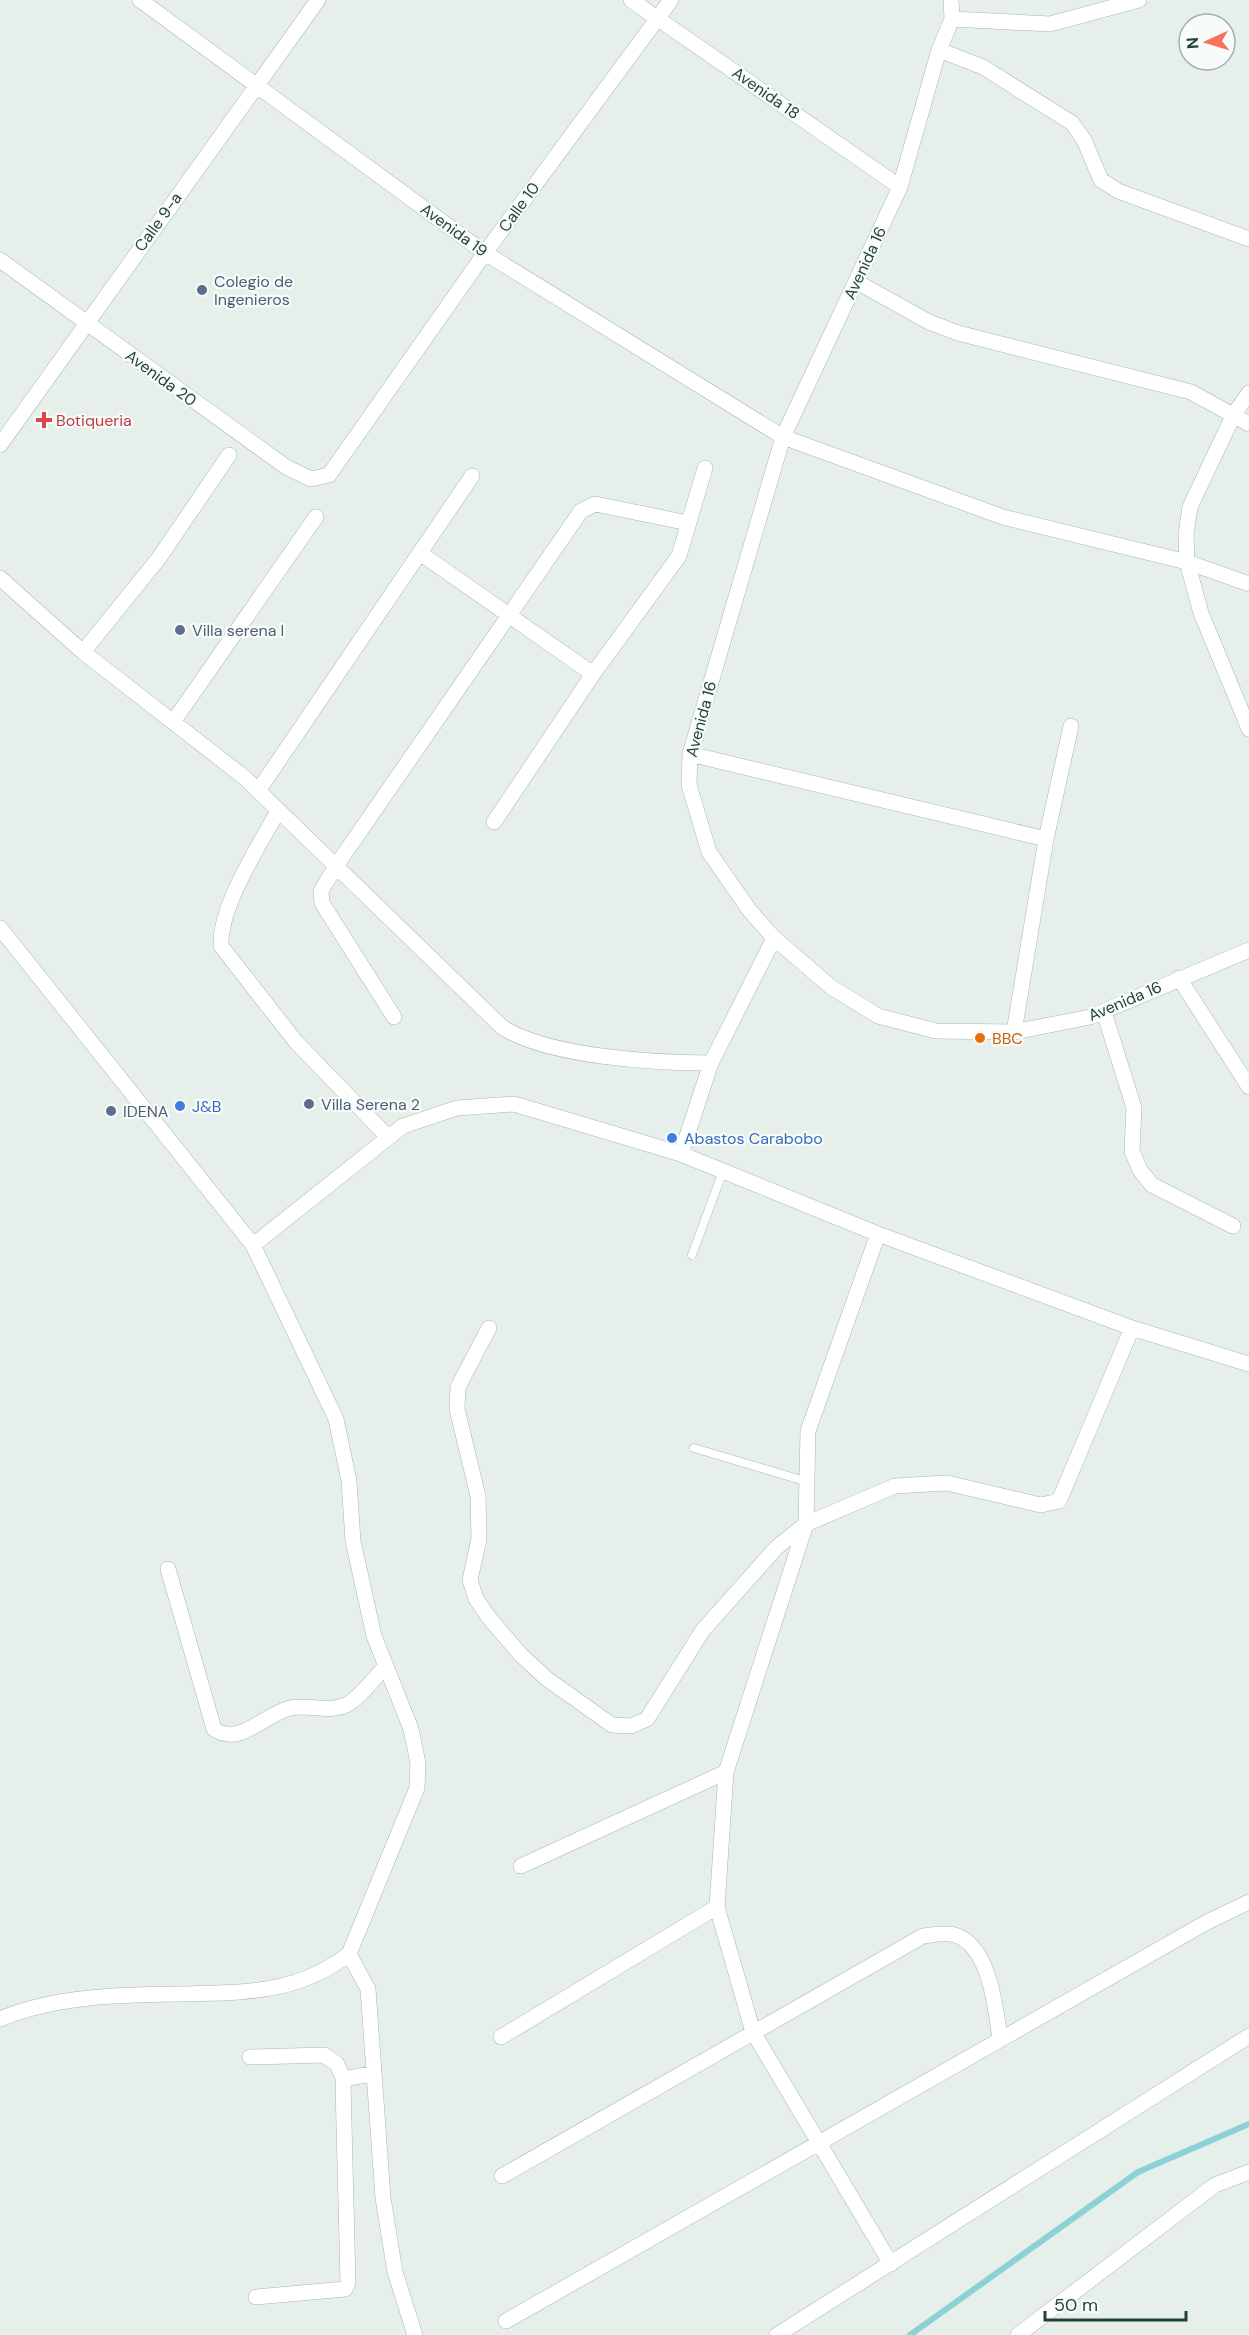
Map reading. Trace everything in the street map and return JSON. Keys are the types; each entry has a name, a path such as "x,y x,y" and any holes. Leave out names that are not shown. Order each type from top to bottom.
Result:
{"street":[{"name":"Avenida 19","path":"140,0 485,253 783,437 1003,517 1187,562 1249,584"},
{"name":"Calle 9-a","path":"0,444 318,0"},
{"name":"Avenida 18","path":"631,0 900,187"},
{"name":"Calle 10","path":"329,475 485,253 671,0"},
{"name":"Avenida 16","path":"951,0 952,19 939,51 900,187 783,437 690,754 689,785 709,852 750,911 774,938 831,987 878,1016 936,1031 1014,1032 1104,1012 1249,950"},
{"path":"952,19 1050,24 1139,0"},
{"path":"939,51 983,67 1072,123 1084,140 1101,180 1118,191 1249,239"},
{"name":"Avenida 20","path":"0,260 286,467 311,479 329,475"},
{"path":"857,282 929,322 958,333 1191,392 1249,424"},
{"path":"1249,393 1234,414 1190,507 1186,535 1187,562 1201,613 1249,729"},
{"path":"83,652 159,558 229,455"},
{"path":"494,822 592,674 679,556 705,468"},
{"path":"258,791 472,476"},
{"path":"394,1017 322,903 321,891 581,510 595,504 688,523"},
{"path":"173,722 316,517"},
{"path":"420,553 509,613 592,674"},
{"path":"0,578 83,652 258,791 502,1027 520,1039 612,1057 711,1063"},
{"path":"1014,1032 1046,839 1071,726"},
{"path":"690,754 1046,839"},
{"path":"278,811 228,908 221,933 221,946 296,1042 388,1137"},
{"path":"0,928 252,1245 336,1419 349,1481 353,1541 374,1636 411,1729 418,1762 417,1788 349,1954 328,1970 296,1984 264,1990 86,1997 0,2019"},
{"path":"681,1154 711,1063 774,938"},
{"path":"1179,978 1249,1087"},
{"path":"1104,1012 1134,1108 1132,1151 1140,1170 1152,1185 1233,1226"},
{"path":"252,1245 403,1126 457,1108 514,1104 681,1154 878,1234 1131,1328 1249,1364"},
{"path":"878,1234 808,1431 806,1524 726,1772 717,1907 753,2032 891,2264"},
{"path":"489,1328 458,1387 457,1409 478,1496 479,1539 470,1580 476,1599 521,1655 547,1679 612,1725 631,1726 647,1719 703,1630 776,1548 806,1524 895,1486 947,1483 1041,1505 1059,1501 1131,1328"},
{"path":"168,1569 214,1729 223,1736 233,1736 289,1708 310,1706 331,1709 347,1705 386,1666"},
{"path":"521,1866 726,1772"},
{"path":"506,2321 1207,1922 1249,1902"},
{"path":"501,2037 717,1907"},
{"path":"502,2176 922,1936 954,1934 973,1945 993,1990 1000,2040"},
{"path":"349,1954 368,1989 372,2074 386,2219 395,2272 415,2335"},
{"path":"777,2335 1249,2036"},
{"path":"250,2056 324,2055 337,2064 344,2080 348,2283 340,2292 256,2297"},
{"path":"344,2080 372,2074"},
{"path":"1018,2335 1215,2185 1249,2172"}],"lane":[{"path":"692,1255 723,1171"},
{"path":"694,1448 808,1482"}],"waterway":[{"path":"910,2335 1138,2172 1249,2124"}],"place":[{"name":"Colegio de Ingenieros","path":"202,290"},
{"name":"Botiqueria","path":"44,420"},
{"name":"Villa serena I","path":"180,630"},
{"name":"BBC","path":"980,1038"},
{"name":"Villa Serena 2","path":"309,1104"},
{"name":"J&B","path":"180,1106"},
{"name":"IDENA","path":"111,1111"},
{"name":"Abastos Carabobo","path":"672,1138"}]}
